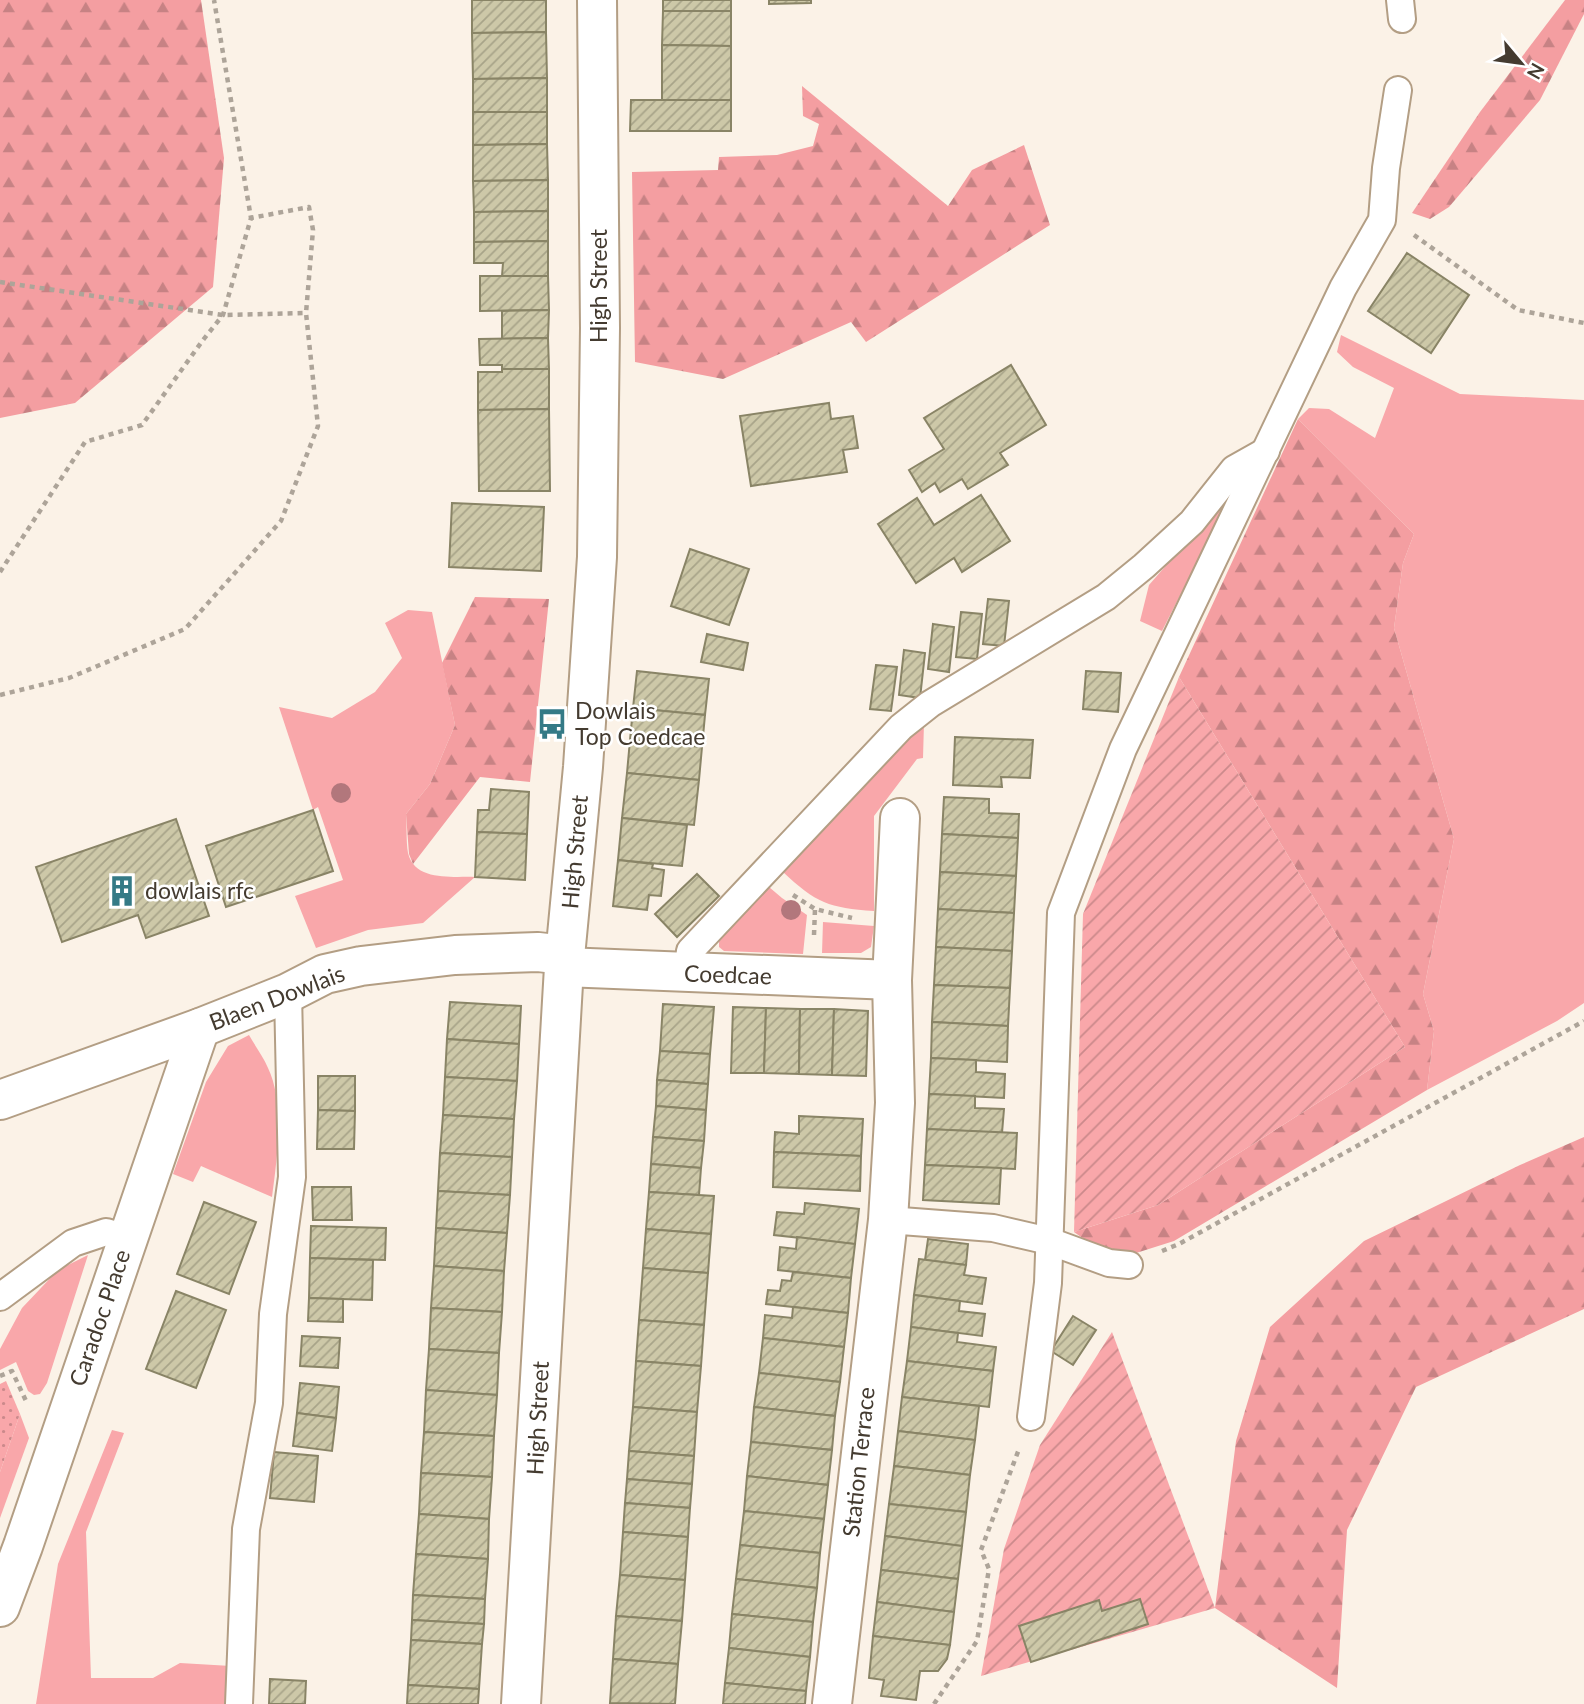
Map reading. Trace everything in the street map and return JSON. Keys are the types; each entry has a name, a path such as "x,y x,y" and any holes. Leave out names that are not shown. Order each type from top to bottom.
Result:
{"street":[{"name":"High Street","path":"521,1704 565,961 583,767 597,557 600,328 597,0"},
{"path":"892,980 900,818"},
{"name":"Blaen Dowlais","path":"0,1100 200,1028 288,993 325,974 361,966 455,955 538,953 565,961"},
{"name":"Coedcae","path":"565,961 687,973 892,980"},
{"name":"Station Terrace","path":"832,1704 888,1220 895,1103 892,980"},
{"name":"Caradoc Place","path":"0,1607 200,1028"}],"lane":[{"path":"1031,1416 1048,1283 1061,913 1124,749 1343,288 1382,220 1386,168 1398,90"},
{"path":"687,973 690,951 901,727 930,704 1106,597 1192,522 1234,469 1266,451"},
{"path":"239,1704 246,1529 269,1403 273,1314 292,1177 288,993"},
{"path":"888,1220 993,1228 1049,1241 1109,1263 1129,1265"},
{"path":"0,1297 73,1243 106,1232 127,1238"}],"path":[{"path":"0,572 85,442 142,425 223,316 251,218 214,0"},
{"path":"0,695 69,678 186,629 281,521 318,426 306,313 313,230 309,207 251,218"},
{"path":"1382,220 1413,234 1518,310 1584,323"},
{"path":"0,282 223,316 306,313"},
{"path":"766,869 791,894 815,909 849,918 895,918"},
{"path":"1129,1265 1179,1244 1584,1021"},
{"path":"934,1704 977,1641 989,1569 981,1550 1031,1416"}],"shaded area":[{"path":"1341,335 1460,394 1584,400 1584,1003 1557,1021 1427,1090 1434,1031 1423,994 1454,839 1394,628 1403,563 1414,534 1298,419 1309,408 1329,409 1375,438 1394,388 1353,367 1337,352"},
{"path":"1235,487 1162,631 1140,621 1149,585"},
{"path":"408,610 432,612 455,725 430,784 406,814 408,853 418,869 426,873 446,877 475,877 423,923 368,930 316,948 295,896 343,880 318,807 313,810 279,707 332,718 375,692 402,658 385,623"},
{"path":"1179,677 1405,1047 1158,1205 1074,1232 1083,914"},
{"path":"924,723 923,758 917,759 874,816 874,911 834,906 805,891 783,872"},
{"path":"769,887 807,915 803,954 724,951 719,947 719,940"},
{"path":"823,922 874,926 871,947 861,953 822,953"},
{"path":"249,1035 268,1068 276,1098 278,1131 272,1197 201,1166 193,1182 173,1174 206,1082 228,1046"},
{"path":"88,1255 47,1383 40,1394 34,1395 28,1391 16,1362 0,1370 0,1349 22,1308 58,1270"},
{"path":"1112,1332 1215,1608 981,1676 1004,1549 1040,1445"},
{"path":"6,1381 20,1414 0,1472 0,1384"},
{"path":"20,1414 29,1438 0,1518 0,1472"},
{"path":"112,1430 124,1433 86,1532 91,1678 153,1678 180,1663 231,1666 230,1704 36,1704 58,1564"}],"green space":[{"path":"0,0 201,0 224,158 213,287 75,403 0,418"},
{"path":"1565,0 1584,0 1584,14 1540,100 1449,207 1430,219 1412,213 1480,112"},
{"path":"802,86 948,206 972,170 1024,145 1050,225 866,342 851,322 723,379 635,362 632,172 718,170 719,157 777,155 813,146 819,124 803,116"},
{"path":"1298,419 1414,534 1403,563 1394,628 1454,839 1423,994 1434,1031 1427,1090 1174,1241 1133,1254 1104,1253 1074,1232 1158,1205 1405,1047 1179,677"},
{"path":"475,597 549,599 530,782 480,777 413,864 409,854 406,814 430,784 455,725 442,663"},
{"path":"1584,1137 1584,1309 1416,1387 1347,1530 1337,1688 1215,1608 1236,1441 1270,1327 1364,1241"}],"building":[{"path":"472,0 546,0 546,32 472,33"},
{"path":"663,0 731,0 731,11 663,11"},
{"path":"769,0 811,0 811,3 769,4"},
{"path":"663,11 731,11 731,46 662,45"},
{"path":"546,32 547,78 473,79 472,33"},
{"path":"662,45 731,46 731,100 662,100"},
{"path":"547,78 547,112 473,112 473,79"},
{"path":"631,100 731,100 731,131 630,131"},
{"path":"473,112 547,112 547,144 473,145"},
{"path":"547,144 548,180 473,181 473,145"},
{"path":"548,180 548,211 474,212 473,181"},
{"path":"548,211 548,241 474,242 474,212"},
{"path":"548,241 548,276 502,276 503,263 474,263 474,242"},
{"path":"1407,253 1469,295 1431,353 1368,311"},
{"path":"480,276 548,276 549,310 480,311"},
{"path":"549,310 548,338 502,339 502,311"},
{"path":"548,338 549,369 502,369 502,365 480,365 479,339"},
{"path":"1011,365 1046,425 1000,453 1008,465 968,489 962,479 940,492 935,483 922,492 909,470 944,449 924,418"},
{"path":"502,369 549,369 549,409 478,410 478,372 502,372"},
{"path":"829,403 831,419 853,416 858,448 843,450 847,472 751,486 740,416"},
{"path":"549,409 550,491 479,491 478,410"},
{"path":"981,495 1010,541 962,572 954,558 916,583 878,524 917,498 934,525"},
{"path":"452,503 544,507 541,571 449,567"},
{"path":"690,549 749,569 729,625 671,606"},
{"path":"988,599 1009,601 1004,646 983,644"},
{"path":"961,612 982,614 977,659 956,657"},
{"path":"933,624 954,627 949,672 928,669"},
{"path":"707,634 748,643 743,670 701,662"},
{"path":"904,650 925,653 920,698 899,695"},
{"path":"876,665 897,667 891,711 870,709"},
{"path":"637,671 709,679 705,715 633,708"},
{"path":"1086,671 1121,673 1118,712 1083,709"},
{"path":"633,708 705,715 702,747 630,740"},
{"path":"955,737 1033,740 1030,778 1001,777 1002,787 953,785"},
{"path":"630,740 702,747 699,780 627,773"},
{"path":"627,773 699,780 694,825 622,818"},
{"path":"491,789 529,792 527,834 477,832 478,810 489,810"},
{"path":"944,797 989,799 989,813 1019,814 1018,838 942,834"},
{"path":"313,810 333,871 226,907 206,846"},
{"path":"622,818 687,825 682,866 618,860"},
{"name":"dowlais rfc","path":"176,819 209,916 146,938 138,915 62,942 36,867"},
{"path":"477,832 527,834 525,880 475,877"},
{"path":"942,834 1018,838 1016,876 940,872"},
{"path":"618,860 653,864 652,868 664,870 661,896 649,895 647,910 613,906"},
{"path":"940,872 1016,876 1014,913 938,909"},
{"path":"697,874 719,896 677,937 655,914"},
{"path":"938,909 1014,913 1012,951 936,947"},
{"path":"936,947 1012,951 1010,988 934,985"},
{"path":"934,985 1010,988 1008,1026 932,1022"},
{"path":"450,1002 521,1006 519,1044 447,1039"},
{"path":"663,1004 714,1007 710,1054 660,1051"},
{"path":"733,1007 766,1008 764,1073 731,1073"},
{"path":"766,1008 800,1009 799,1074 764,1073"},
{"path":"800,1009 834,1009 832,1075 799,1074"},
{"path":"834,1009 868,1011 866,1076 832,1075"},
{"path":"932,1022 1008,1026 1007,1062 931,1058"},
{"path":"447,1039 519,1044 517,1081 445,1077"},
{"path":"660,1051 710,1054 708,1084 657,1080"},
{"path":"931,1058 976,1060 976,1072 1005,1074 1004,1098 929,1094"},
{"path":"318,1076 355,1076 355,1111 318,1110"},
{"path":"445,1077 517,1081 514,1119 443,1115"},
{"path":"657,1080 708,1084 706,1110 656,1106"},
{"path":"929,1094 975,1096 975,1108 1004,1109 1002,1133 927,1129"},
{"path":"656,1106 706,1110 704,1141 653,1137"},
{"path":"318,1110 355,1111 354,1149 317,1149"},
{"path":"443,1115 514,1119 512,1157 440,1153"},
{"path":"799,1116 863,1119 861,1156 774,1152 775,1132 799,1134"},
{"path":"927,1129 1017,1133 1015,1169 925,1165"},
{"path":"653,1137 704,1141 701,1168 651,1164"},
{"path":"774,1152 861,1156 860,1191 773,1187"},
{"path":"440,1153 512,1157 510,1195 438,1191"},
{"path":"651,1164 701,1168 699,1195 649,1192"},
{"path":"925,1165 1001,1168 999,1204 923,1200"},
{"path":"312,1187 351,1187 352,1220 313,1220"},
{"path":"438,1191 510,1195 507,1233 436,1228"},
{"path":"649,1192 714,1196 711,1234 646,1229"},
{"path":"204,1202 256,1222 229,1294 177,1274"},
{"path":"805,1203 859,1209 855,1244 774,1235 777,1212 804,1214"},
{"path":"311,1226 386,1228 385,1260 310,1258"},
{"path":"436,1228 507,1233 504,1271 434,1266"},
{"path":"646,1229 711,1234 708,1273 643,1268"},
{"path":"797,1237 855,1244 851,1278 778,1270 780,1247 796,1249"},
{"path":"928,1239 968,1244 966,1265 925,1260"},
{"path":"310,1258 373,1260 372,1300 309,1298"},
{"path":"919,1259 966,1265 964,1275 986,1278 982,1304 914,1295"},
{"path":"434,1266 504,1271 502,1312 431,1308"},
{"path":"643,1268 708,1273 704,1325 639,1320"},
{"path":"793,1272 851,1278 848,1313 766,1304 768,1290 780,1291 782,1280 791,1281"},
{"path":"176,1291 226,1310 196,1388 146,1369"},
{"path":"914,1295 960,1301 959,1311 985,1314 982,1336 911,1327"},
{"path":"309,1298 343,1299 343,1322 308,1321"},
{"path":"793,1307 848,1313 844,1347 763,1338 765,1315 792,1318"},
{"path":"431,1308 502,1312 499,1353 429,1349"},
{"path":"1073,1316 1096,1330 1073,1365 1051,1351"},
{"path":"639,1320 704,1325 701,1366 636,1361"},
{"path":"911,1327 958,1333 957,1342 996,1347 993,1371 907,1361"},
{"path":"302,1336 340,1338 338,1368 300,1366"},
{"path":"763,1338 844,1347 840,1382 759,1373"},
{"path":"429,1349 499,1353 497,1395 426,1390"},
{"path":"636,1361 701,1366 697,1412 633,1407"},
{"path":"907,1361 993,1371 989,1407 902,1397"},
{"path":"759,1373 840,1382 835,1416 754,1407"},
{"path":"300,1383 339,1387 336,1418 297,1413"},
{"path":"426,1390 497,1395 494,1436 424,1432"},
{"path":"902,1397 979,1406 975,1440 898,1431"},
{"path":"633,1407 697,1412 694,1456 629,1451"},
{"path":"754,1407 835,1416 832,1450 751,1442"},
{"path":"297,1413 336,1418 332,1451 293,1446"},
{"path":"898,1431 975,1440 970,1475 894,1466"},
{"path":"424,1432 494,1436 492,1477 421,1473"},
{"path":"751,1442 832,1450 828,1485 747,1476"},
{"path":"629,1451 694,1456 692,1484 627,1479"},
{"path":"274,1452 318,1456 314,1502 270,1498"},
{"path":"894,1466 970,1475 966,1512 889,1504"},
{"path":"421,1473 492,1477 489,1519 419,1514"},
{"path":"747,1476 828,1485 824,1519 744,1511"},
{"path":"627,1479 692,1484 690,1508 625,1503"},
{"path":"625,1503 690,1508 688,1537 623,1532"},
{"path":"889,1504 966,1512 962,1546 885,1536"},
{"path":"744,1511 824,1519 820,1553 740,1545"},
{"path":"419,1514 489,1519 488,1559 416,1554"},
{"path":"623,1532 688,1537 685,1580 620,1575"},
{"path":"885,1536 962,1546 958,1579 881,1570"},
{"path":"740,1545 820,1553 817,1588 736,1579"},
{"path":"416,1554 488,1559 485,1599 413,1595"},
{"path":"881,1570 958,1579 954,1612 877,1602"},
{"path":"620,1575 685,1580 682,1621 616,1616"},
{"path":"736,1579 817,1588 813,1622 732,1614"},
{"path":"413,1595 485,1599 484,1624 412,1620"},
{"path":"1140,1599 1148,1624 1031,1662 1019,1626 1099,1600 1102,1611"},
{"path":"877,1602 954,1612 950,1645 873,1636"},
{"path":"732,1614 813,1622 810,1657 729,1648"},
{"path":"616,1616 682,1621 678,1664 613,1659"},
{"path":"412,1620 484,1624 482,1644 411,1640"},
{"path":"873,1636 950,1645 947,1659 938,1671 920,1671 916,1700 881,1696 884,1680 869,1678"},
{"path":"411,1640 482,1644 479,1689 408,1685"},
{"path":"729,1648 810,1657 806,1691 725,1683"},
{"path":"613,1659 678,1664 675,1704 610,1703"},
{"path":"270,1679 306,1681 305,1704 269,1704"},
{"path":"725,1683 806,1691 805,1704 723,1704"},
{"path":"408,1685 479,1689 478,1704 407,1704"}],"place":[{"name":"Dowlais Top Coedcae","path":"552,724"},
{"name":"dowlais rfc","path":"122,891"}]}
